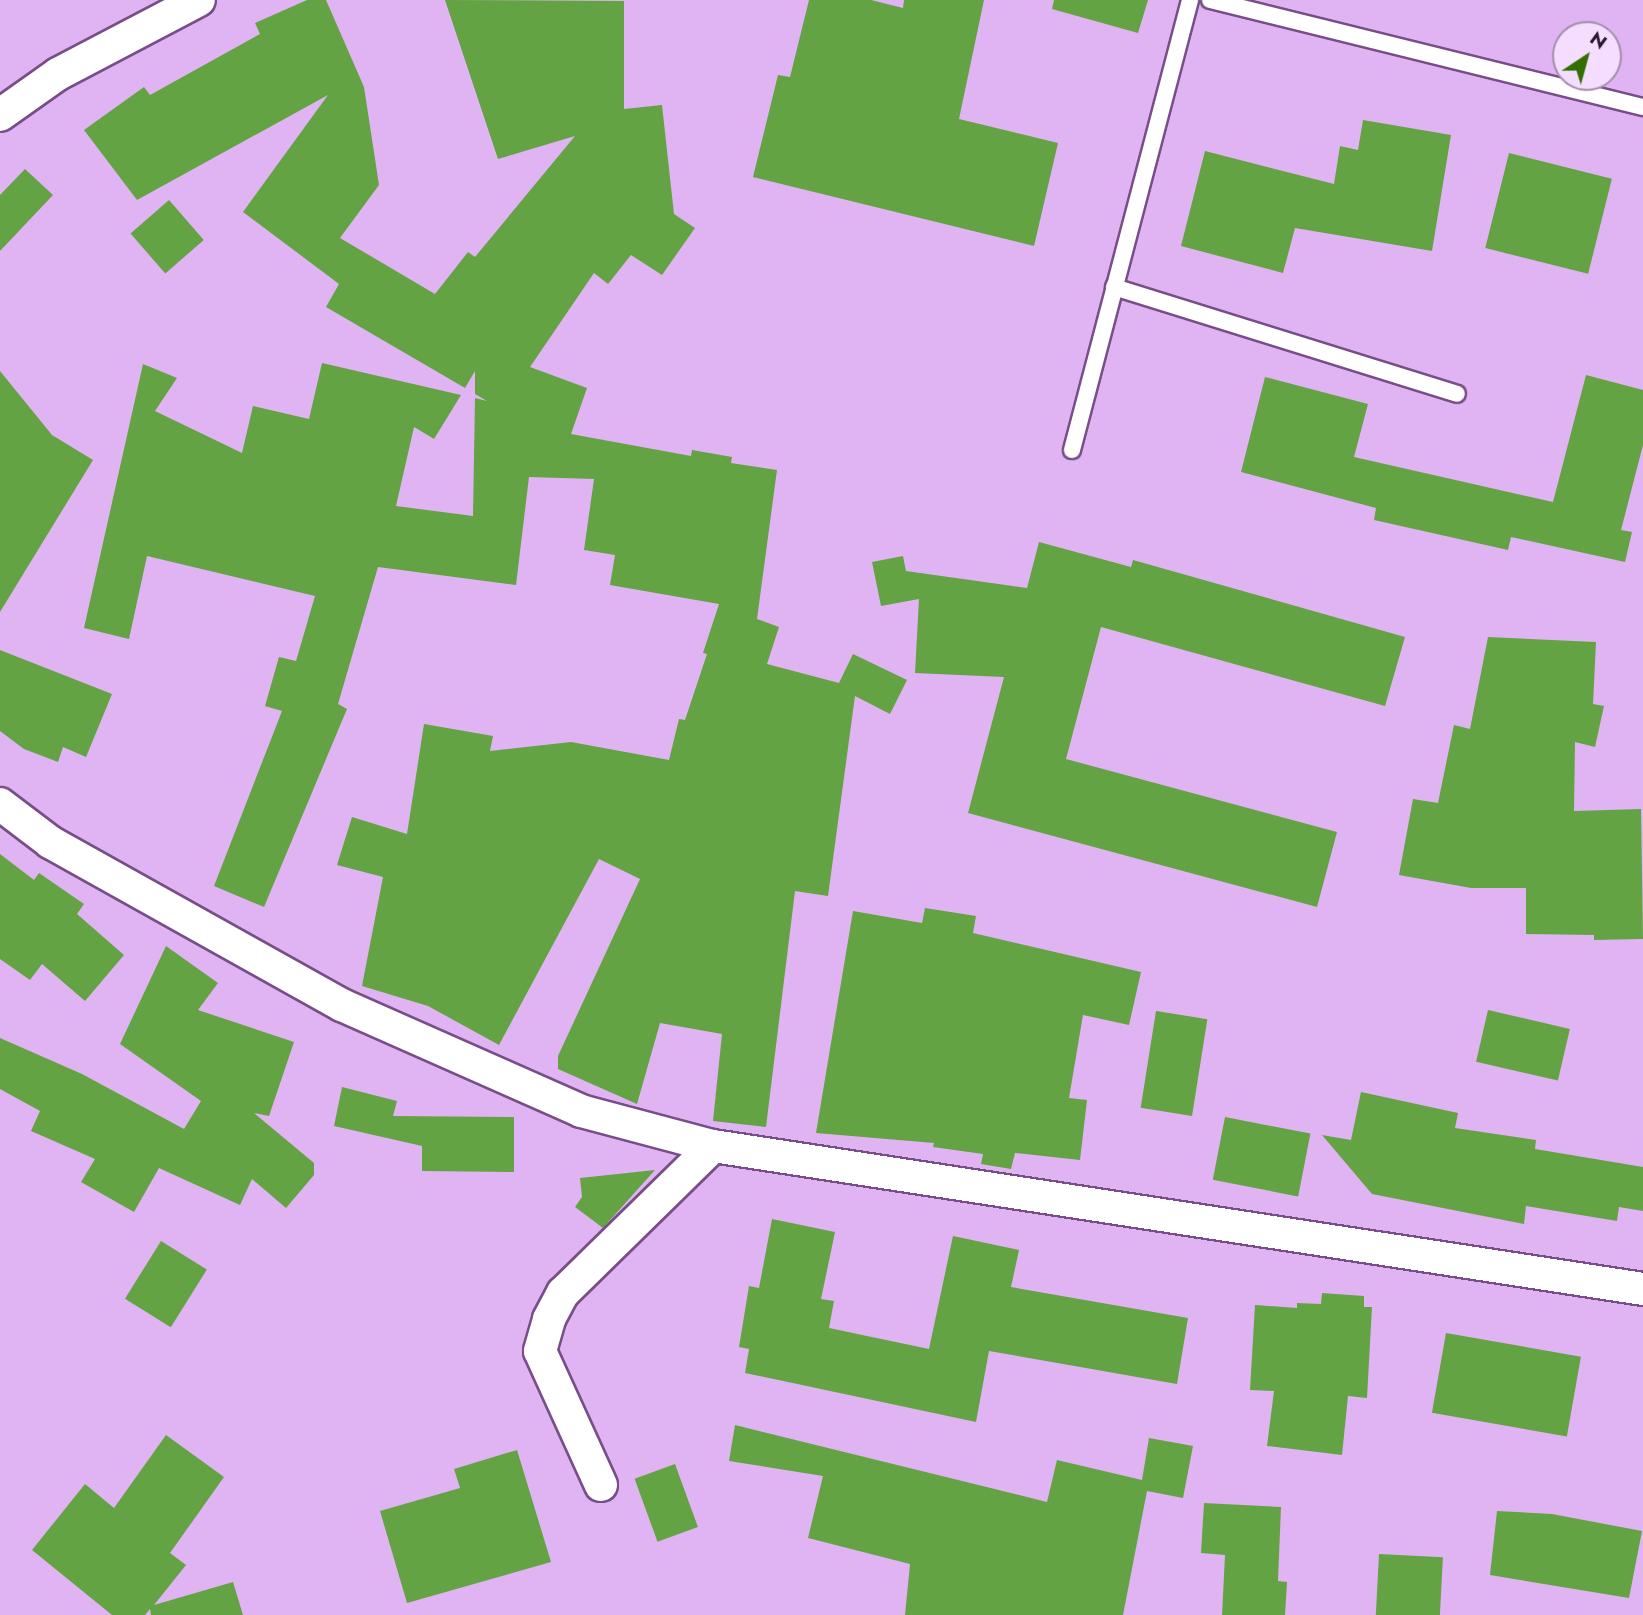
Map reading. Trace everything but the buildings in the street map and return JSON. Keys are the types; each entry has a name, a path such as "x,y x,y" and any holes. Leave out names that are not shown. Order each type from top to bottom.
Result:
{"street":[{"path":"0,116 58,74 200,0"},
{"path":"0,804 50,842 342,1005 581,1111 713,1146 1643,1289"},
{"path":"601,1485 540,1351 549,1319 571,1285 713,1146"}],"lane":[{"path":"1072,450 1189,0"},
{"path":"1210,0 1643,107"},
{"path":"1114,288 1457,394"}]}
